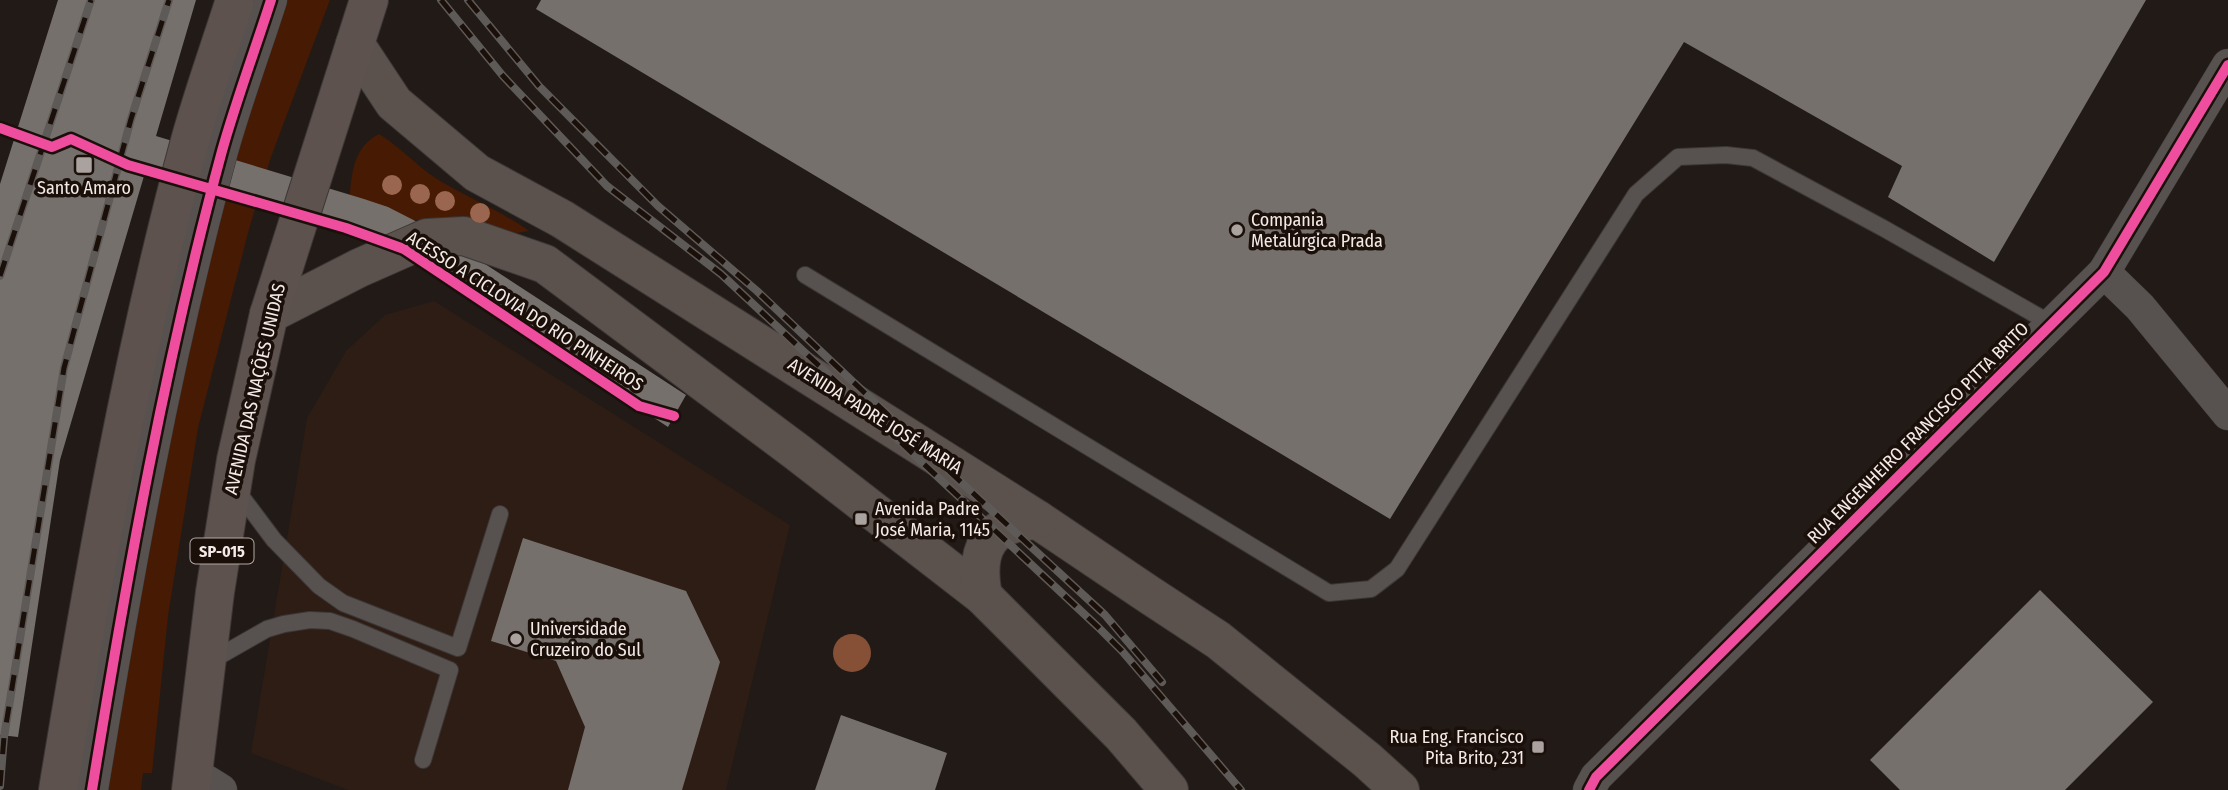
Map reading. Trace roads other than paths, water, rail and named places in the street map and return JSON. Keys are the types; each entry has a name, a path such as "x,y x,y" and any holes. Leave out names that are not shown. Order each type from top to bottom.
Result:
{"highway":[{"path":"58,790 87,613 138,350 191,140 235,0"},
{"name":"AVENIDA DAS NAÇÕES UNIDAS","path":"201,784 206,663 232,485 269,314 369,0"}],"main road":[{"name":"AVENIDA PADRE JOSÉ MARIA","path":"355,44 394,103 477,173 562,219 1038,520 1217,640 1367,760 1400,790"},
{"path":"269,314 359,268 427,239 464,236 545,264 797,452 983,596 1121,734 1169,790"},
{"path":"983,596 979,578 980,558 988,540 1002,527 1021,521 1038,520"}],"street":[{"path":"93,790 120,620 171,357 223,150 271,0"},
{"name":"RUA ENGENHEIRO FRANCISCO PITTA BRITO","path":"1584,786 2104,272 2228,65"},
{"path":"2104,272 2140,307 2228,414"}],"lane":[{"path":"805,275 1329,593 1371,589 1397,569 1636,194 1678,157 1726,155 1753,158 2052,324"},
{"path":"232,485 274,540 319,586 343,603 457,648"},
{"path":"424,760 500,514"},
{"path":"206,663 267,629 310,620 330,621 353,629 450,670"}],"railway":[{"path":"0,276 91,0"},
{"path":"0,786 4,737 64,368 131,119 169,0"},
{"path":"441,0 503,76 607,186 721,274 1098,627 1122,651 1241,790"},
{"path":"468,0 539,86 658,206 757,291 905,431"},
{"path":"949,471 1105,615 1162,682"}],"place":[{"name":"Santo Amaro","path":"84,165"},
{"name":"Compania Metalúrgica Prada","path":"1237,230"},
{"name":"Avenida Padre José Maria, 1145","path":"861,519"},
{"name":"Universidade Cruzeiro do Sul","path":"516,639"},
{"name":"Rua Eng. Francisco Pita Brito, 231","path":"1538,747"}]}
